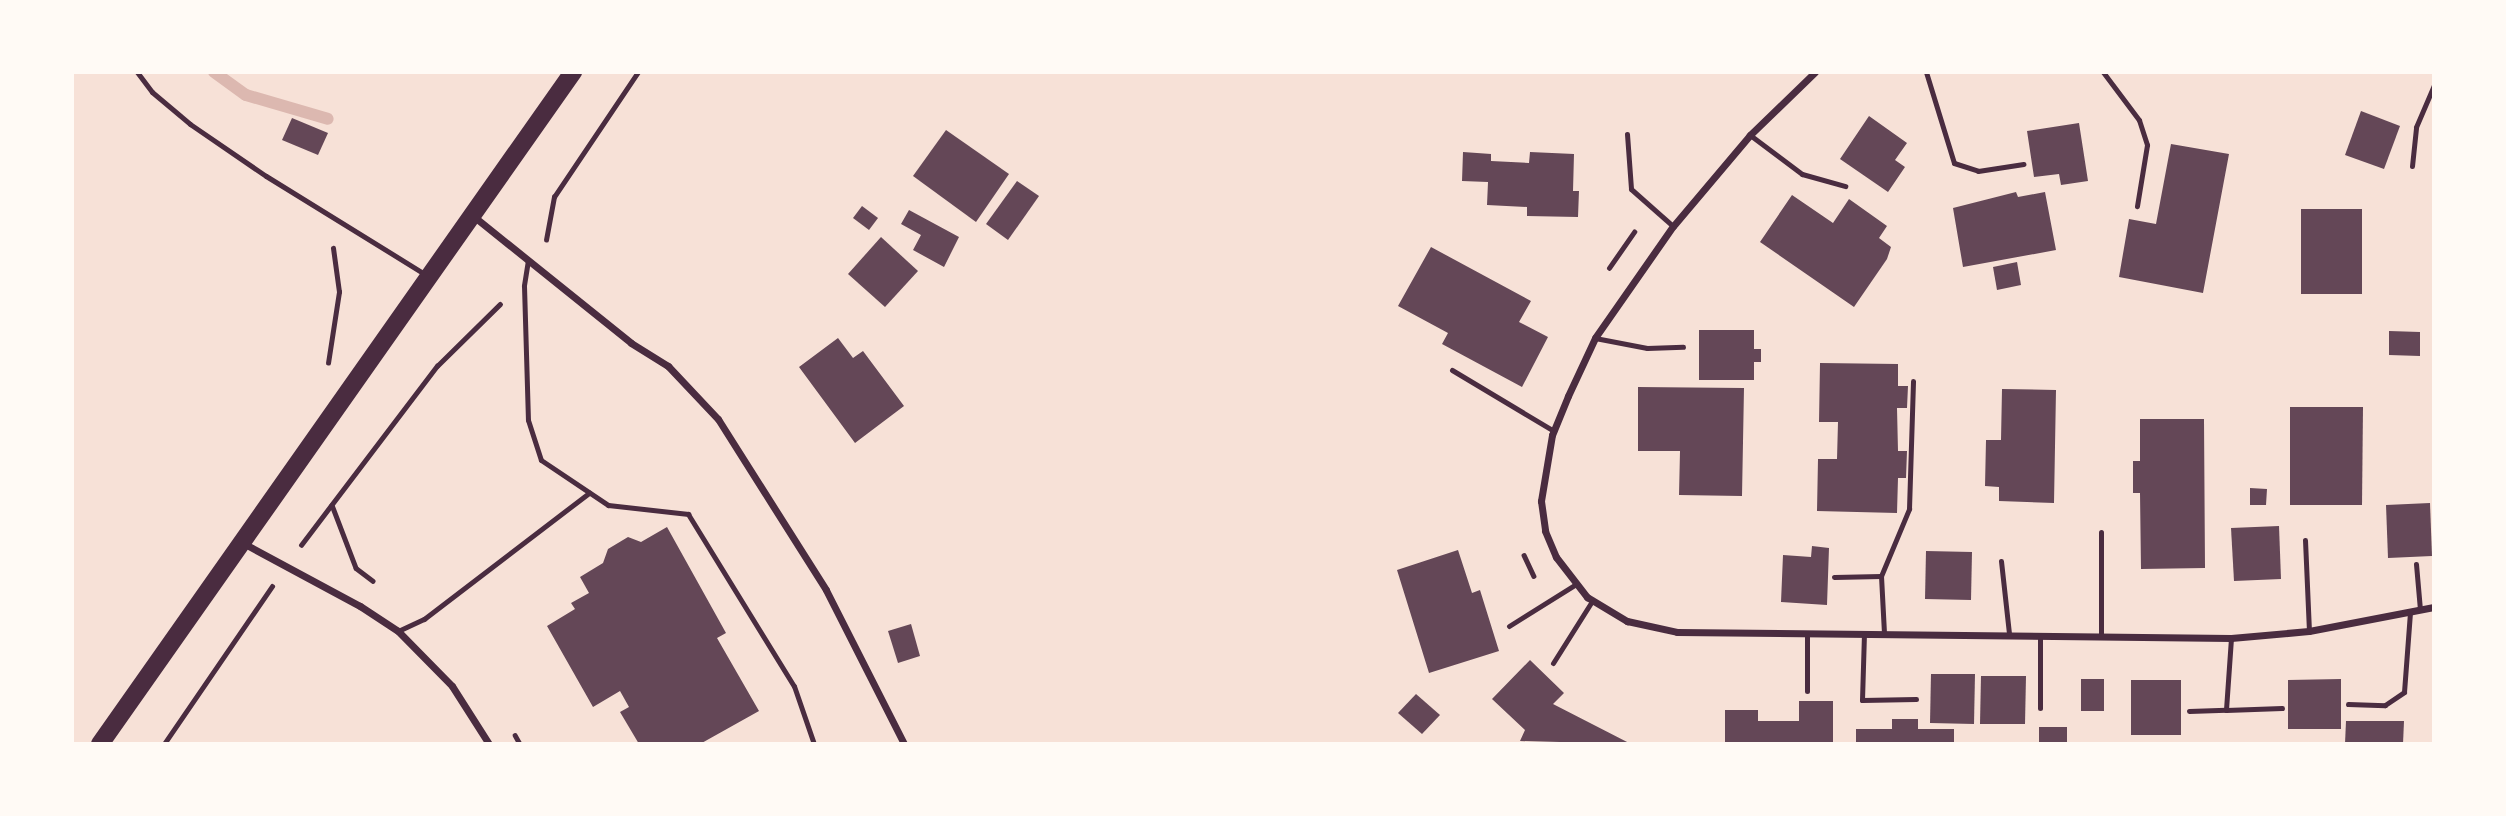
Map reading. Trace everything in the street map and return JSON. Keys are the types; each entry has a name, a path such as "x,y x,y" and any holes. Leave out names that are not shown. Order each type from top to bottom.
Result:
{"main road":[{"path":"100,744 573,72"}],"street":[{"path":"1815,72 1750,135 1673,226 1595,338 1553,431 1543,472 1545,531 1576,584 1592,601 1627,621 1677,632 2231,638 2309,631 2434,607"},
{"path":"471,214 541,267 631,343 668,366 718,419 825,590 904,744"},
{"path":"242,542 398,631 452,686 489,744"}],"lane":[{"path":"137,72 152,92 190,124 316,208 429,277"},
{"path":"1926,72 1954,163 1978,171 2023,164"},
{"path":"2103,72 2139,120 2147,145 2137,206"},
{"path":"2412,166 2416,127 2434,85"},
{"path":"1627,134 1632,189 1673,226"},
{"path":"1750,135 1802,174 1845,187"},
{"path":"528,257 524,286 528,420 541,460 607,505 688,514 794,686 814,744"},
{"path":"1595,338 1647,348 1683,347"},
{"path":"1452,370 1553,431"},
{"path":"1884,634 1881,576 1909,509 1913,381"},
{"path":"398,631 424,619 589,493"},
{"path":"2101,532 2101,636"},
{"path":"2305,540 2309,631"},
{"path":"2001,561 2009,634"},
{"path":"2416,564 2420,610"},
{"path":"1834,577 1881,576"},
{"path":"1509,626 1576,584"},
{"path":"1553,663 1592,601"},
{"path":"2348,704 2385,705 2404,692 2410,612"},
{"path":"1807,633 1807,691"},
{"path":"1864,634 1862,700 1916,699"},
{"path":"2040,635 2040,708"},
{"path":"2226,710 2231,638"},
{"path":"2189,711 2282,708"}],"path":[{"path":"541,267 554,197 638,72"},
{"path":"316,208 335,254 339,292 328,366"},
{"path":"1601,281 1620,248 1654,209"},
{"path":"164,744 285,565 437,366 484,315 524,286"},
{"path":"1523,553 1550,600"}],"building":[{"path":"2361,111 2400,126 2384,169 2345,155"},
{"path":"1869,116 1907,143 1895,160 1905,167 1888,192 1840,159"},
{"path":"292,118 328,133 318,155 282,140"},
{"path":"2079,123 2088,181 2061,185 2059,174 2034,177 2027,131"},
{"path":"946,130 1009,174 976,222 913,176"},
{"path":"2171,144 2229,154 2203,293 2119,277 2129,219 2156,224"},
{"path":"1463,152 1491,154 1491,161 1529,163 1530,152 1574,154 1573,191 1579,191 1578,217 1527,216 1527,207 1487,205 1488,182 1462,181"},
{"path":"1017,181 1039,196 1008,240 986,224"},
{"path":"2016,192 2018,197 2045,192 2056,250 1963,267 1953,208"},
{"path":"1792,195 1833,223 1849,199 1887,226 1879,238 1891,247 1887,259 1854,307 1760,242"},
{"path":"862,206 878,218 869,230 853,218"},
{"path":"2301,209 2362,209 2362,294 2301,294"},
{"path":"909,210 959,237 944,267 913,250 921,235 901,224"},
{"path":"881,237 918,271 885,307 848,274"},
{"path":"1431,247 1531,301 1519,322 1548,337 1522,387 1442,344 1448,333 1398,306"},
{"path":"2017,262 2021,285 1997,290 1993,267"},
{"path":"1699,330 1754,330 1754,349 1761,349 1761,362 1754,362 1754,380 1699,380"},
{"path":"2389,331 2420,332 2420,356 2389,355"},
{"path":"838,338 853,358 863,351 904,406 855,443 799,367"},
{"path":"1820,363 1898,364 1898,386 1908,386 1907,408 1897,408 1898,451 1907,451 1906,478 1898,478 1897,513 1817,511 1818,459 1837,459 1838,422 1819,422"},
{"path":"1638,387 1744,388 1742,496 1679,495 1680,451 1638,451"},
{"path":"2002,389 2056,390 2054,503 1999,501 1999,487 1985,486 1986,440 2001,440"},
{"path":"2290,407 2363,407 2362,505 2290,505"},
{"path":"2140,419 2204,419 2205,568 2141,569 2140,493 2133,493 2133,461 2140,461"},
{"path":"2250,488 2267,489 2266,505 2250,505"},
{"path":"2430,503 2432,556 2388,558 2386,505"},
{"path":"2279,526 2281,579 2234,581 2231,528"},
{"path":"667,527 726,633 717,638 759,711 700,744 639,744 620,712 629,707 620,691 593,707 547,626 575,609 571,603 589,593 580,577 603,563 608,549 628,537 641,542"},
{"path":"1812,546 1829,548 1827,605 1781,602 1783,555 1811,557"},
{"path":"1458,550 1472,593 1480,590 1499,651 1429,673 1397,570"},
{"path":"1926,551 1972,552 1971,600 1925,599"},
{"path":"911,624 920,656 898,663 888,631"},
{"path":"1530,660 1564,693 1553,704 1631,744 1520,741 1525,730 1492,699"},
{"path":"1931,674 1975,674 1974,724 1930,723"},
{"path":"1981,676 2026,676 2025,724 1980,724"},
{"path":"2081,679 2104,679 2104,711 2081,711"},
{"path":"2341,679 2341,729 2288,729 2288,680"},
{"path":"2131,680 2181,680 2181,735 2131,735"},
{"path":"1416,694 1440,715 1422,734 1398,713"},
{"path":"1799,701 1833,701 1833,744 1725,744 1725,710 1758,710 1758,721 1799,721"},
{"path":"1892,719 1918,719 1918,729 1954,729 1954,744 1856,744 1856,729 1892,729"},
{"path":"2346,721 2404,721 2403,744 2345,744"},
{"path":"2039,727 2067,727 2067,744 2039,744"}],"waterway":[{"path":"214,72 246,95 328,119"}]}
